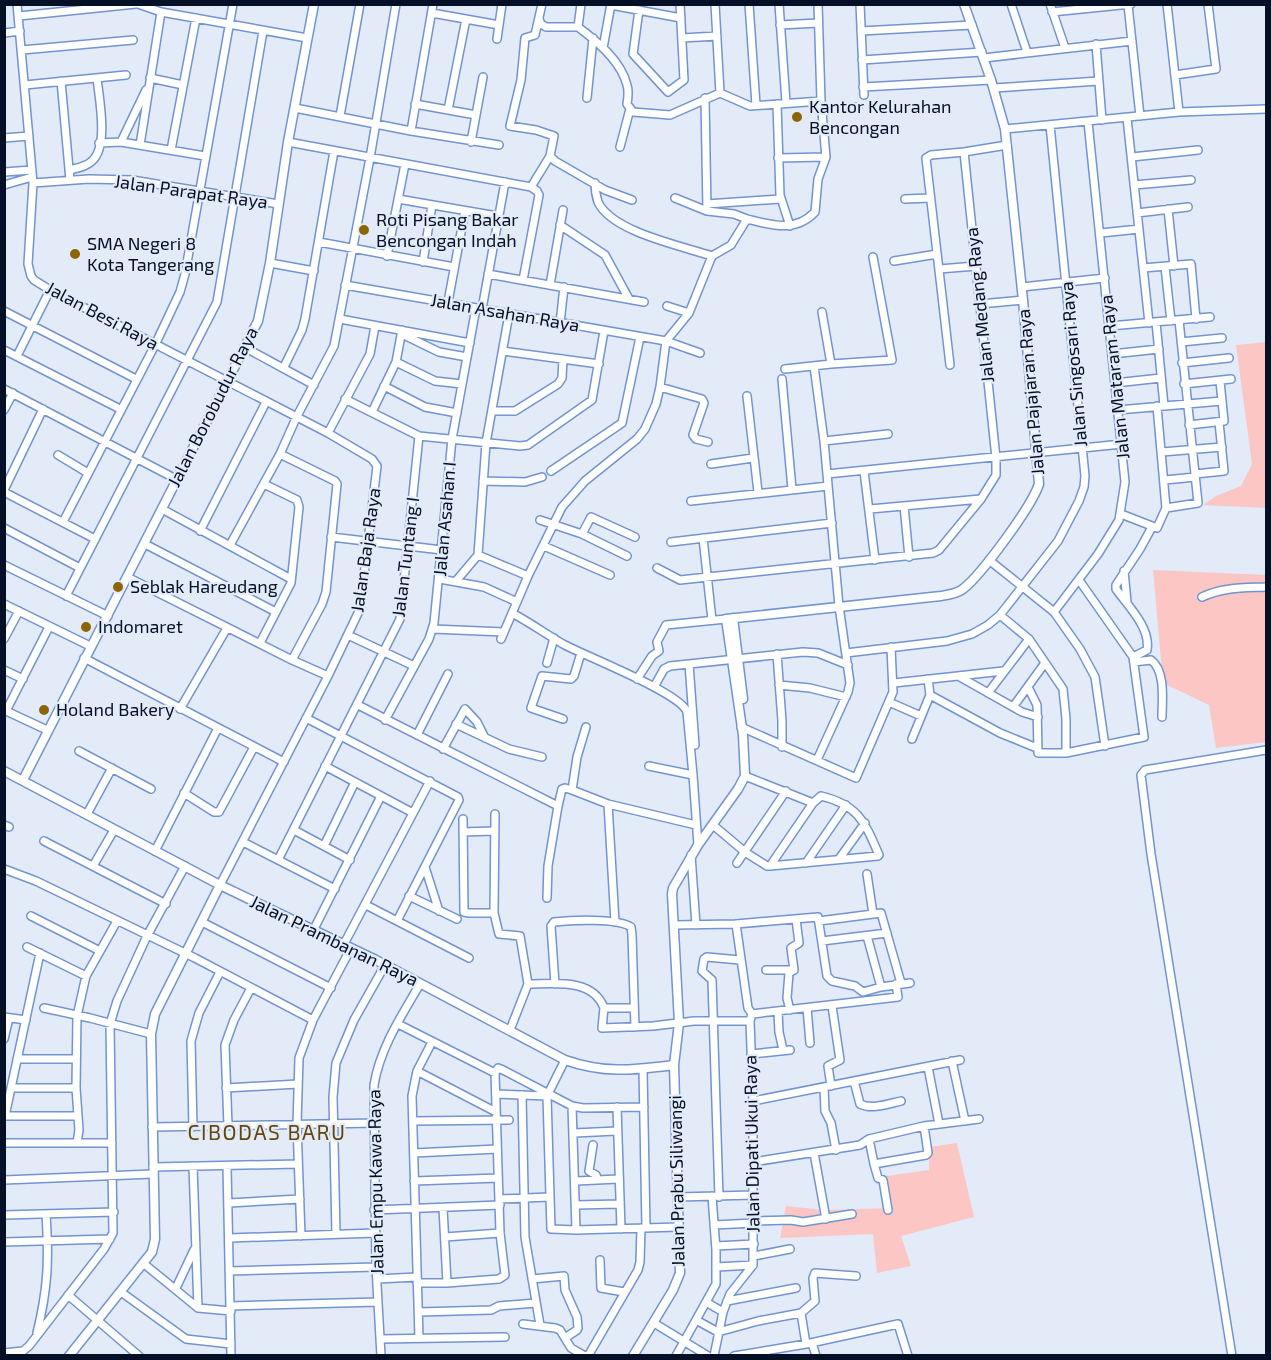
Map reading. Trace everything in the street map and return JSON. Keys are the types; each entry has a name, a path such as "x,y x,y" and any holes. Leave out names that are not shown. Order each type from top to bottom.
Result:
{"street":[{"name":"Jalan Besi Raya","path":"18,4 32,177 28,264 31,276 50,290 226,381"},
{"path":"63,522 155,345 183,283 233,4"},
{"name":"Jalan Borobudur Raya","path":"23,780 260,314 288,142 314,4"},
{"path":"340,116 360,4"},
{"path":"230,545 280,454 334,346 370,158 396,4"},
{"path":"411,131 433,4"},
{"path":"497,39 502,4"},
{"path":"531,187 550,156 554,136 536,130 510,126 521,80 525,38 535,34 542,4"},
{"path":"578,27 581,4"},
{"path":"639,10 633,54 667,91 670,91 684,80 680,4"},
{"path":"715,4 720,93"},
{"path":"749,4 756,105"},
{"path":"779,4 786,102"},
{"path":"675,198 775,226 790,226 807,219 815,212 818,179 826,157 821,101 818,4"},
{"path":"860,4 864,91 1099,81"},
{"name":"Jalan Pajajaran Raya","path":"638,679 652,656 659,651 657,642 666,625 950,594 962,589 989,560 1035,495 1040,476 1005,129 993,84 964,4"},
{"path":"1011,4 1027,52"},
{"path":"1167,4 1179,112"},
{"path":"1175,75 1216,69 1208,4"},
{"path":"19,16 137,5 161,12 307,38"},
{"path":"603,48 611,5 681,18"},
{"path":"1065,48 1051,8 1129,5 1140,116"},
{"path":"140,145 161,12"},
{"path":"432,13 499,25"},
{"path":"171,150 196,18"},
{"path":"448,110 466,19"},
{"path":"539,19 546,27 578,27 593,38 615,61 628,88 627,104 630,109 638,113 668,115 720,93 747,105 821,101"},
{"path":"780,25 819,23"},
{"path":"861,31 972,25"},
{"path":"4,33 20,31"},
{"path":"66,596 135,457 219,297 263,31"},
{"path":"682,38 717,36"},
{"path":"587,98 593,38"},
{"path":"22,50 133,40"},
{"path":"862,60 1027,52 1132,41"},
{"path":"1096,44 1102,120"},
{"path":"25,85 126,75"},
{"path":"471,142 483,77"},
{"path":"69,170 90,163 95,157 103,132 97,78"},
{"path":"61,81 70,180"},
{"path":"150,81 183,85"},
{"path":"121,142 150,81"},
{"path":"705,98 707,207"},
{"path":"415,104 476,115"},
{"path":"777,104 780,199 790,226"},
{"path":"295,108 471,142 499,145"},
{"path":"822,109 858,108"},
{"path":"620,147 630,109"},
{"path":"1005,129 1179,112 1266,109"},
{"path":"1121,514 1156,528 1166,508 1159,349 1143,268 1127,118"},
{"name":"Jalan Mataram Raya","path":"1054,612 1115,529 1121,514 1125,482 1088,122"},
{"name":"Jalan Singosari Raya","path":"846,653 959,639 982,629 1000,615 1058,541 1079,501 1085,482 1050,125"},
{"path":"4,138 29,136"},
{"path":"99,143 121,142 205,156"},
{"path":"288,142 531,187 539,195 523,280"},
{"path":"950,365 927,156 1007,145"},
{"path":"1132,157 1198,150"},
{"path":"284,367 302,330 334,151"},
{"name":"Jalan Medang Raya","path":"657,568 680,580 909,557 939,550 981,499 996,475 996,458 964,152"},
{"path":"550,156 605,190 632,200"},
{"path":"778,158 826,157"},
{"path":"387,256 405,164"},
{"path":"4,172 32,177"},
{"path":"4,185 32,177"},
{"name":"Jalan Parapat Raya","path":"32,177 70,180 132,180 278,204"},
{"path":"1134,185 1191,180"},
{"name":"Jalan Asahan I","path":"385,720 433,629 440,579 452,439 470,343 488,274 505,182"},
{"path":"595,183 598,201 602,207 628,228 712,256"},
{"path":"905,199 930,198"},
{"path":"398,199 497,216"},
{"path":"707,207 780,199"},
{"path":"423,262 432,205"},
{"path":"1137,213 1188,207"},
{"path":"1168,209 1174,266"},
{"path":"550,285 563,210"},
{"path":"448,302 465,211"},
{"path":"433,629 503,635 528,576 562,507 585,481 641,435 649,422 660,387 666,341 689,313 712,256 731,245 747,219"},
{"path":"560,225 605,255 629,298"},
{"path":"1101,233 1139,229"},
{"path":"319,242 454,267"},
{"path":"894,261 937,254"},
{"path":"785,369 892,360 873,257"},
{"path":"270,263 314,271"},
{"path":"1143,268 1191,264 1196,319"},
{"path":"939,269 976,266"},
{"path":"1165,267 1180,342 1198,503 1166,508"},
{"path":"488,274 644,302"},
{"path":"1022,287 1105,278"},
{"name":"Jalan Asahan Raya","path":"345,285 666,341 700,353"},
{"path":"560,323 564,287"},
{"path":"17,356 50,290"},
{"path":"980,304 1023,300"},
{"path":"667,306 689,313"},
{"path":"4,310 136,379"},
{"path":"822,312 831,364"},
{"path":"456,581 478,555 486,444 508,314"},
{"path":"1110,326 1210,317"},
{"path":"340,319 470,343"},
{"path":"328,434 370,354 375,326"},
{"path":"345,399 420,436 525,446 592,400 603,331"},
{"path":"402,332 445,354 467,357"},
{"path":"372,412 396,362 402,332"},
{"path":"430,348 434,336"},
{"path":"551,471 622,423 640,337"},
{"path":"1180,342 1222,338"},
{"path":"244,347 314,385"},
{"path":"1112,354 1159,349"},
{"path":"4,350 120,409"},
{"path":"503,351 598,364"},
{"path":"1182,363 1229,358"},
{"path":"493,411 515,411 558,384 562,378 563,359"},
{"path":"396,362 435,381 462,384"},
{"path":"814,366 850,682 846,697 817,760"},
{"path":"1115,383 1161,378"},
{"path":"782,379 792,489"},
{"path":"1185,384 1231,379"},
{"name":"Jalan Baja Raya","path":"220,885 328,676 362,603 377,473 372,459 226,381"},
{"path":"1189,425 1224,422 1220,381"},
{"path":"384,386 425,407 457,413"},
{"path":"660,387 703,401 693,435 696,439 708,442"},
{"path":"4,389 176,479"},
{"path":"4,410 13,393"},
{"path":"747,396 758,492"},
{"path":"1118,410 1222,401"},
{"path":"200,531 266,402"},
{"path":"44,409 4,491 95,538"},
{"path":"1165,480 1224,471 1219,422"},
{"path":"824,441 888,434"},
{"name":"Jalan Tuntang I","path":"278,860 358,705 401,615 420,436"},
{"path":"827,474 1122,444"},
{"path":"1162,452 1222,447"},
{"path":"280,454 336,482 324,598 292,660"},
{"path":"58,455 88,473"},
{"path":"711,464 753,458"},
{"path":"864,471 875,560"},
{"path":"483,481 525,482 542,477"},
{"path":"260,643 290,586 298,503 294,498 264,484"},
{"path":"692,501 828,486"},
{"path":"870,509 981,499"},
{"path":"904,506 909,557"},
{"path":"162,509 291,579"},
{"path":"582,534 591,518 635,537"},
{"path":"540,520 582,534 627,556"},
{"path":"671,542 832,523"},
{"path":"1134,660 1147,650 1148,643 1144,628 1127,604 1125,571 1152,527"},
{"path":"4,528 80,568"},
{"path":"331,537 442,550"},
{"path":"703,538 712,620"},
{"path":"145,544 276,612"},
{"path":"544,546 610,574"},
{"path":"478,555 528,576"},
{"path":"989,560 1054,612 1080,650 1094,674 1106,746"},
{"path":"4,565 108,616"},
{"path":"127,577 328,676"},
{"path":"440,579 491,589 517,602"},
{"path":"1028,687 1036,700 1037,752 1066,753 1144,737 1134,660 1079,580"},
{"path":"1203,597 1224,589 1266,587"},
{"path":"4,604 90,646"},
{"path":"4,639 19,611"},
{"path":"512,613 581,653 654,687 686,708 698,845"},
{"path":"1000,615 1029,639 1064,690 1066,753"},
{"path":"730,618 743,730 745,776 813,803"},
{"path":"47,730 5,711 49,627"},
{"path":"180,709 227,628"},
{"path":"348,635 414,666"},
{"path":"547,663 554,638"},
{"path":"988,693 1029,639"},
{"path":"743,730 856,778 889,702 894,683 891,648"},
{"path":"654,687 666,668 777,654 814,652 848,665"},
{"path":"563,719 531,708 542,676 571,679 581,653"},
{"path":"777,654 782,747"},
{"path":"84,658 284,762"},
{"path":"1134,660 1151,660 1156,664 1161,678 1162,717"},
{"path":"1014,707 1045,663"},
{"path":"689,664 699,815 703,837"},
{"path":"4,670 23,679"},
{"path":"894,683 1003,671"},
{"path":"417,735 448,674"},
{"path":"959,676 1014,707 1038,717"},
{"path":"912,739 930,695 928,680"},
{"path":"779,685 810,688 846,697"},
{"path":"930,695 1000,733 1037,748"},
{"path":"889,702 921,716"},
{"path":"358,705 558,806"},
{"path":"443,749 465,709 477,722 486,739"},
{"path":"306,718 459,798 397,921"},
{"path":"456,724 509,749 542,757"},
{"path":"572,790 577,757 586,727"},
{"path":"155,851 218,728"},
{"path":"184,793 214,812 219,812 254,747"},
{"path":"1233,1356 1148,833 1141,775 1145,770 1266,750"},
{"path":"80,751 151,789"},
{"path":"325,766 413,813"},
{"path":"649,766 693,775"},
{"path":"87,814 112,768"},
{"name":"Jalan Prambanan Raya","path":"4,771 220,885 385,965 565,1060 599,1070 642,1069 674,1065"},
{"name":"Jalan Prabu Siliwangi","path":"633,1356 681,1273 674,1065 679,1023 673,888 703,837 745,776"},
{"path":"301,1236 297,1125 299,1058 313,1020 331,988 366,905 430,781"},
{"path":"324,846 355,782"},
{"path":"547,898 548,866 562,789 572,790 608,804 696,825"},
{"path":"737,863 786,791"},
{"path":"314,929 381,796"},
{"path":"713,825 764,865 770,866 806,863 879,855 859,815 846,805 819,796 770,866"},
{"path":"608,804 615,922"},
{"path":"806,863 846,805"},
{"path":"495,814 494,913 499,934 519,934 520,936 528,984 510,1030"},
{"path":"463,819 464,912 469,914 494,913"},
{"path":"839,859 865,823"},
{"path":"93,866 114,830"},
{"path":"294,830 350,860"},
{"path":"463,832 494,831"},
{"path":"44,841 165,904"},
{"path":"243,842 335,889"},
{"path":"692,855 696,925"},
{"path":"4,1353 23,1351 110,1239 114,1227 114,1212 110,1024 117,1001 147,936 184,866"},
{"path":"425,867 439,911"},
{"path":"5,871 36,881 185,953 313,1020"},
{"path":"867,874 873,914"},
{"path":"71,1355 152,1252 155,1239 151,1034 155,1014 220,885"},
{"path":"409,896 457,919"},
{"path":"366,905 469,958"},
{"path":"528,984 555,984 589,989 604,1008 603,1029 751,1018 778,1011 898,997 899,983 883,914 736,924 674,925"},
{"path":"31,916 99,951"},
{"path":"818,919 825,972 830,980 855,986 863,992 899,983 910,983"},
{"path":"794,970 790,948 799,944 796,920"},
{"path":"77,1143 79,1130 76,1088 76,1016 86,976 117,921"},
{"path":"555,984 552,962 553,923 556,921 615,922 631,927 634,1027"},
{"path":"202,922 331,988"},
{"name":"Jalan Dipati Ukui Raya","path":"736,924 751,1018 753,1266"},
{"path":"822,941 887,933"},
{"path":"867,936 881,987"},
{"path":"27,947 86,976"},
{"path":"40,953 5,1116 78,1116"},
{"path":"676,1356 716,1284 714,1021 711,980 702,972 704,959 711,957 740,960"},
{"path":"336,1234 333,1081 336,1063 354,1020 385,965"},
{"path":"766,970 794,970"},
{"path":"790,1010 787,983 789,973 794,970"},
{"path":"193,1127 191,1041 199,1013 220,972"},
{"name":"Jalan Empu Kawa Raya","path":"381,1356 374,1210 374,1085 376,1071 420,984"},
{"path":"228,1126 225,1045 234,1020 251,988"},
{"path":"832,1006 840,1060 828,1066 825,1111 831,1123 836,1149"},
{"path":"44,1008 151,1034"},
{"path":"604,1008 634,1008"},
{"path":"807,1008 810,1043"},
{"path":"751,1054 786,1050 778,1011"},
{"path":"4,1039 7,1017 26,1020"},
{"path":"398,1024 495,1073"},
{"path":"419,1338 412,1096 417,1071 432,1042"},
{"path":"17,1059 76,1059"},
{"path":"565,1060 547,1094 551,1229 678,1227"},
{"path":"753,1101 956,1061 965,1120"},
{"path":"928,1067 939,1124"},
{"path":"376,1279 447,1283 504,1277 497,1149 495,1073 497,1069 572,1106 644,1107"},
{"path":"523,1324 560,1330 571,1348 586,1356 638,1270 644,1228 642,1069"},
{"path":"417,1071 509,1120"},
{"path":"854,1081 862,1106 873,1107 901,1101"},
{"path":"226,1088 298,1084"},
{"path":"11,1088 76,1088"},
{"path":"496,1094 547,1094"},
{"path":"522,1095 526,1245 540,1325"},
{"path":"572,1106 576,1230"},
{"path":"617,1107 621,1229"},
{"path":"413,1121 496,1115"},
{"path":"753,1162 860,1145 869,1139 924,1126 979,1119"},
{"path":"152,1127 375,1123"},
{"path":"874,1164 928,1155 924,1126"},
{"path":"574,1133 617,1131"},
{"path":"869,1139 878,1178 883,1180 888,1210"},
{"path":"4,1143 112,1143"},
{"path":"593,1145 589,1171 596,1175 598,1180"},
{"path":"414,1153 497,1149"},
{"path":"814,1153 826,1219"},
{"path":"4,1180 113,1176 193,1166 298,1164"},
{"path":"193,1166 198,1308"},
{"path":"227,1166 231,1356"},
{"path":"414,1181 498,1178"},
{"path":"576,1181 618,1179"},
{"path":"678,1197 753,1195"},
{"path":"374,1210 443,1208 549,1197"},
{"path":"229,1203 300,1199"},
{"path":"576,1205 619,1204"},
{"path":"443,1208 447,1283"},
{"path":"4,1215 114,1212"},
{"path":"37,1335 45,1302 48,1276 49,1240 46,1214"},
{"path":"714,1225 791,1220 803,1222 852,1214"},
{"path":"230,1238 375,1233"},
{"path":"445,1237 500,1233"},
{"path":"4,1242 110,1239"},
{"path":"716,1246 754,1244"},
{"path":"176,1288 195,1248"},
{"path":"754,1256 790,1249"},
{"path":"600,1260 601,1288 624,1292"},
{"path":"143,1263 198,1308 230,1309 378,1302"},
{"path":"716,1268 753,1266"},
{"path":"714,1356 723,1312 730,1294 753,1266"},
{"path":"229,1271 376,1267"},
{"path":"696,1320 718,1332 801,1313 815,1301 813,1278 815,1273 856,1276"},
{"path":"532,1279 564,1276 565,1290 578,1322 577,1330 565,1338"},
{"path":"727,1301 796,1288"},
{"path":"121,1292 186,1339 231,1344"},
{"path":"68,1295 139,1356"},
{"path":"706,1302 723,1312"},
{"path":"418,1312 491,1310 499,1306 536,1304"},
{"path":"801,1313 809,1343 816,1356"},
{"path":"654,1323 708,1356"},
{"path":"734,1356 769,1353 898,1324 908,1356"},
{"path":"380,1339 505,1337"}],"shaded area":[{"path":"1266,342 1266,508 1203,505 1216,496 1241,486 1252,464 1236,345"},
{"path":"1153,570 1266,575 1266,742 1216,748 1209,705 1163,683"},
{"path":"957,1143 974,1217 901,1236 911,1266 877,1273 873,1234 780,1238 786,1206 823,1210 891,1208 887,1176 929,1170 929,1147"}],"place":[{"name":"Kantor Kelurahan Bencongan","path":"797,117"},
{"name":"Roti Pisang Bakar Bencongan Indah","path":"364,230"},
{"name":"SMA Negeri 8 Kota Tangerang","path":"75,254"},
{"name":"Seblak Hareudang","path":"118,587"},
{"name":"Indomaret","path":"86,627"},
{"name":"Holand Bakery","path":"44,710"}],"district":[{"name":"CIBODAS BARU","path":"267,1133"}]}
